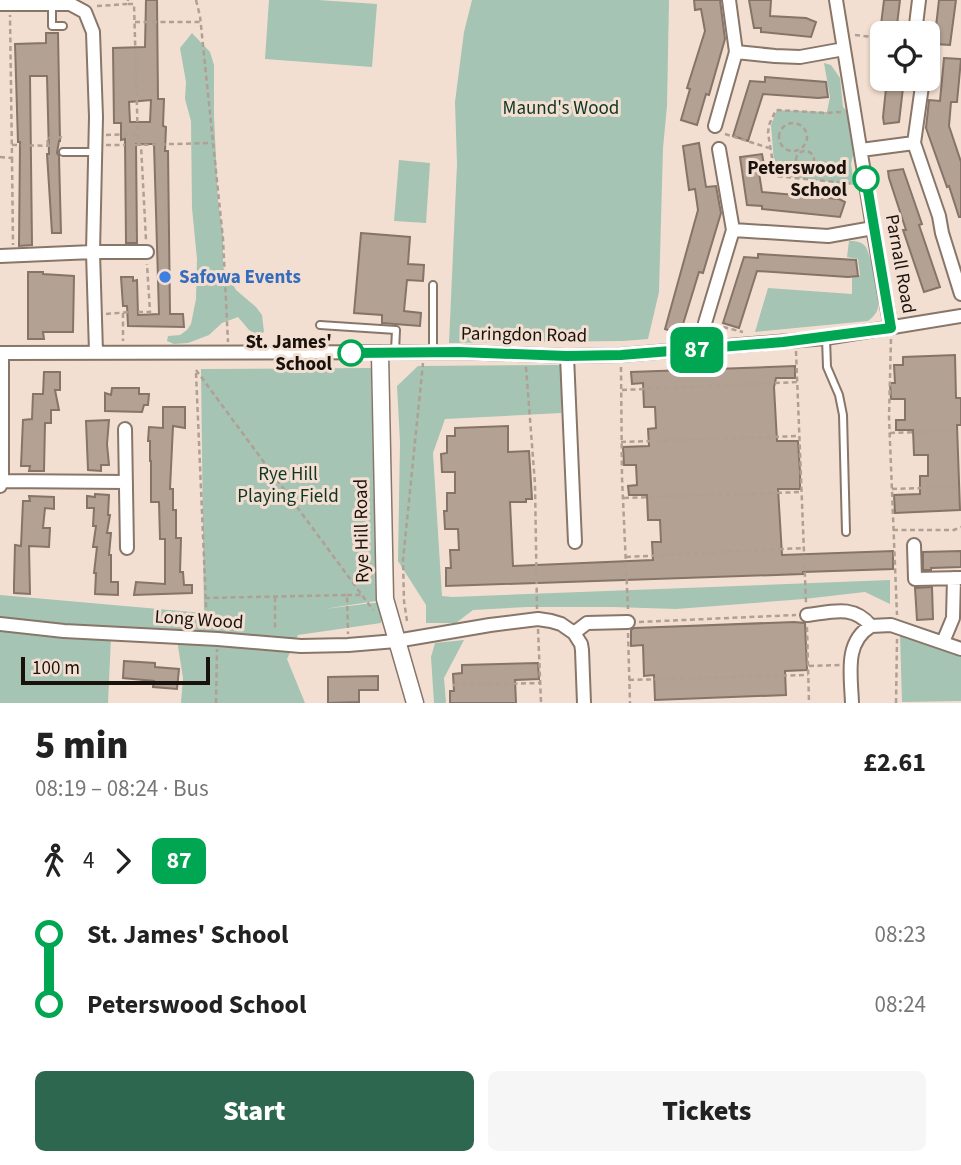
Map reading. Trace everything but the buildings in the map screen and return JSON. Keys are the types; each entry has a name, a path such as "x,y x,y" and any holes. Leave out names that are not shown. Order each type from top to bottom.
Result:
{"street":[{"path":"720,130 736,52 729,0"},
{"name":"Parnall Road","path":"836,0 891,328"},
{"path":"916,21 919,0"},
{"path":"5,4 70,4 85,12 93,32 95,135 100,149 93,252 96,352"},
{"path":"736,52 800,57 844,49"},
{"path":"921,91 914,143 939,216 961,294"},
{"path":"861,150 914,143"},
{"path":"705,323 733,230 719,149"},
{"path":"733,230 828,236 873,228"},
{"path":"6,256 93,252 147,253"},
{"name":"Paringdon Road","path":"1,353 621,355 826,338 961,316"},
{"path":"1,353 1,483 126,482"},
{"name":"Rye Hill Road","path":"387,353 385,599 403,639 415,703"},
{"path":"567,356 575,542"},
{"path":"125,429 127,548"},
{"path":"914,545 915,579 957,578 953,618 943,642"},
{"path":"807,615 851,611 861,615 871,626"},
{"path":"538,620 561,624 574,633 580,643 584,703"},
{"name":"Long Wood","path":"0,624 64,632 212,639 275,645 348,645 538,620"},
{"path":"574,633 587,623 628,622"},
{"path":"852,703 851,653 855,640 871,626 891,625 961,649"}],"lane":[{"path":"52,4 52,26 63,26"},
{"path":"61,149 100,149"},
{"path":"428,356 433,285"},
{"path":"320,325 396,331 387,353"},
{"path":"826,338 827,367 839,395 843,415 846,532"}],"path":[{"path":"197,0 223,239 229,352"},
{"path":"80,10 91,6 128,2 134,4 138,143 142,145 150,312 138,312"},
{"path":"5,4 12,145 6,256"},
{"path":"135,22 200,22"},
{"path":"841,33 870,37"},
{"path":"854,111 826,113 776,110 768,134 775,176 867,186"},
{"path":"813,165 805,170 797,166 796,158 801,150 806,144 805,129 795,123 785,125 779,133 782,146 792,151 801,150 814,156 813,165 825,181"},
{"path":"720,130 771,149"},
{"path":"95,135 138,134"},
{"path":"48,146 47,138 65,136"},
{"path":"135,145 212,143"},
{"path":"12,145 61,149"},
{"path":"100,149 125,145"},
{"path":"48,146 61,149"},
{"path":"0,157 12,158"},
{"path":"96,314 130,312"},
{"path":"123,313 123,345"},
{"path":"891,328 893,530 954,530 961,527"},
{"path":"796,341 809,703"},
{"path":"524,355 534,484 541,703"},
{"path":"621,355 621,442 630,703"},
{"path":"403,639 402,560 428,356"},
{"path":"195,360 205,598 212,639 216,703"},
{"path":"196,370 375,613"},
{"path":"622,390 799,382"},
{"path":"890,433 956,431"},
{"path":"621,442 799,436"},
{"path":"892,489 957,487"},
{"path":"624,498 802,492"},
{"path":"626,557 805,548"},
{"path":"205,598 361,594"},
{"path":"347,595 348,645"},
{"path":"275,597 275,645"},
{"path":"628,622 807,615"},
{"path":"809,666 851,665"},
{"path":"629,680 809,675"},
{"path":"453,685 541,682"}],"green space":[{"path":"269,0 377,4 372,67 265,59"},
{"name":"Maund's Wood","path":"472,0 669,0 659,292 648,339 449,343 457,164 455,102 464,32"},
{"path":"192,33 210,52 214,65 214,116 223,267 236,290 262,315 264,332 258,335 249,330 238,317 222,323 209,335 188,343 174,344 167,341 168,336 180,335 187,330 191,324 196,299 197,259 192,208 191,121 185,99 186,82 180,48"},
{"path":"824,63 831,65 840,78 843,107 849,113 854,185 775,175 771,125 777,110 827,112 830,97"},
{"path":"399,160 430,163 426,223 394,221"},
{"path":"849,241 863,244 870,257 878,303 875,314 868,321 755,332 768,288 852,294 852,278 860,275 858,259 847,257"},
{"path":"561,365 561,413 445,419 433,453 442,596 890,580 890,604 865,592 676,609 527,607 473,610 456,623 426,623 426,605 398,561 400,442 397,386 418,366"},
{"name":"Rye Hill Playing Field","path":"371,368 376,601 324,609 381,602 381,623 298,635 287,659 305,703 181,703 183,678 177,640 111,637 108,703 0,703 0,595 204,613 201,369"},
{"path":"900,634 961,657 961,701 902,702"},
{"path":"464,640 444,678 446,703 434,703 431,657 435,643"}],"bus line":[{"name":"87","path":"351,353 621,355 826,338 891,328 866,179"}],"place":[{"name":"Peterswood School","path":"866,179"},
{"name":"Safowa Events","path":"165,277"},
{"name":"St. James' School","path":"351,353"}]}
